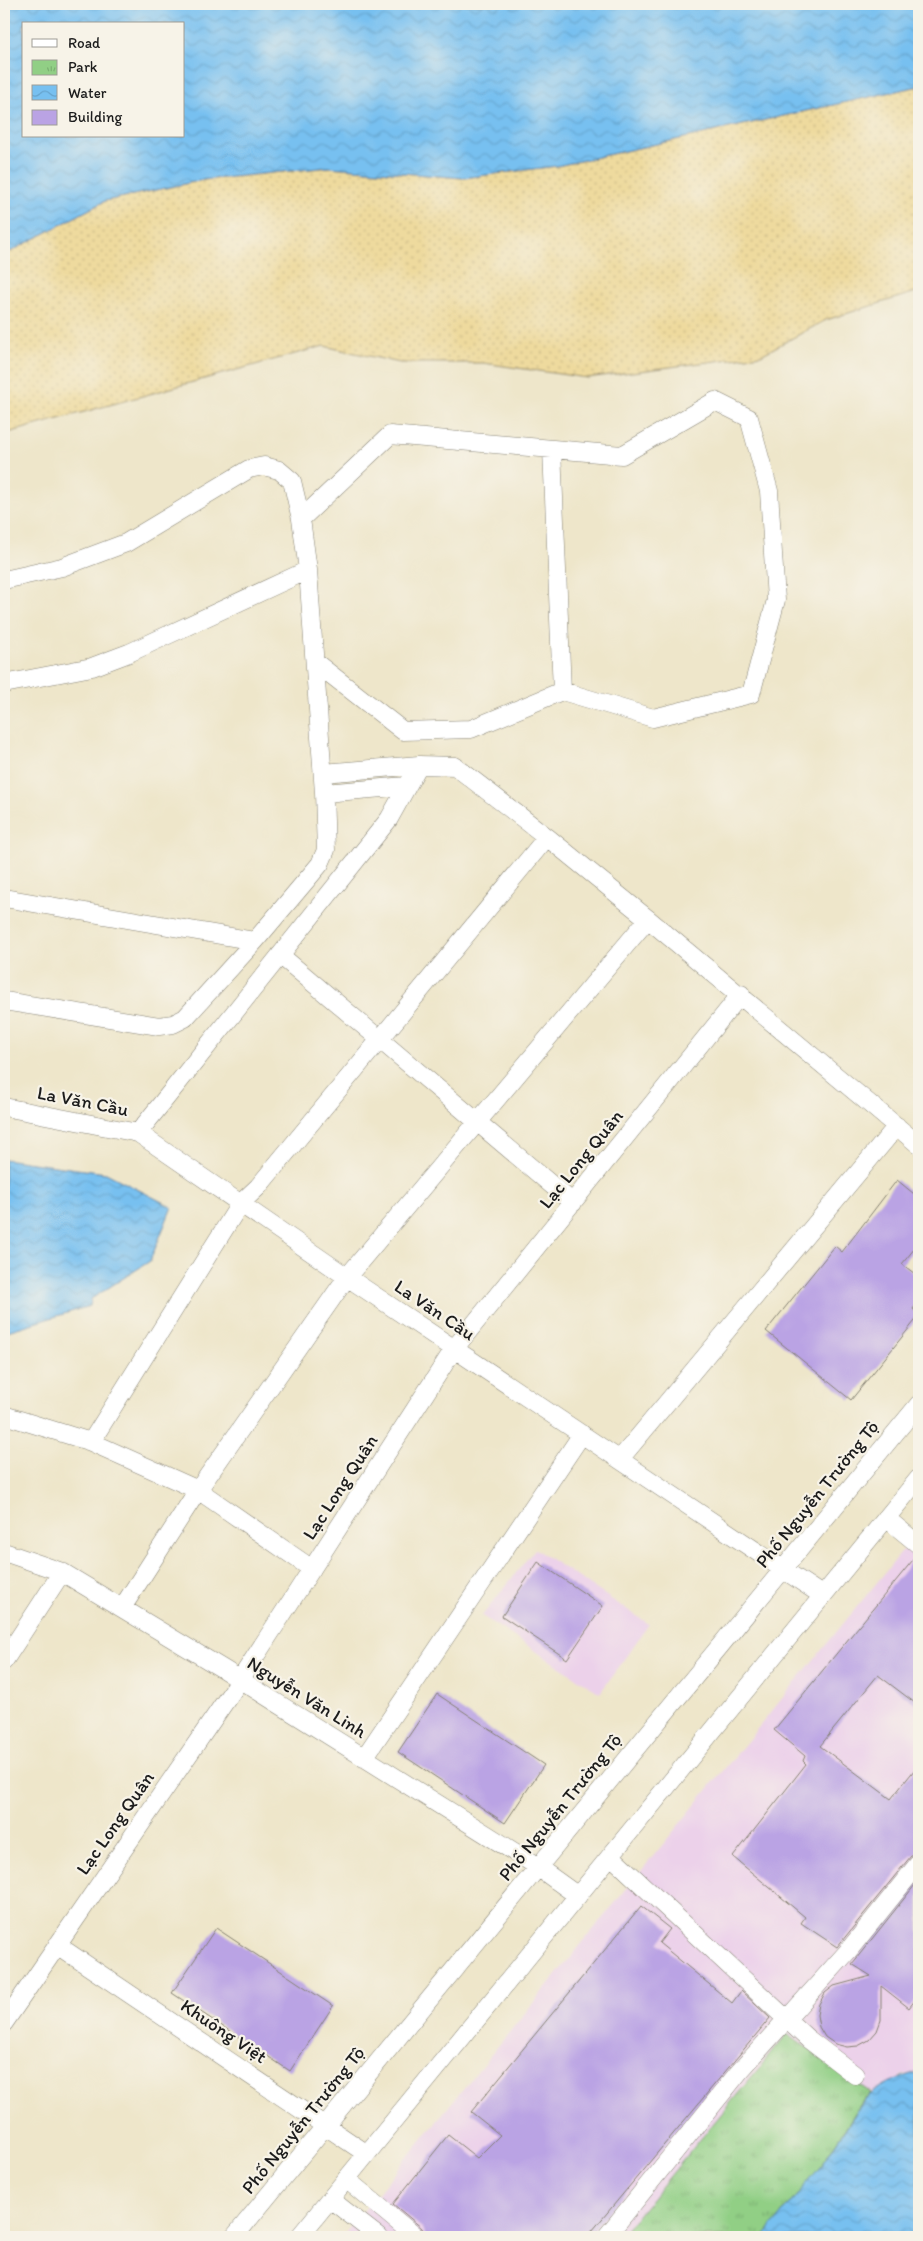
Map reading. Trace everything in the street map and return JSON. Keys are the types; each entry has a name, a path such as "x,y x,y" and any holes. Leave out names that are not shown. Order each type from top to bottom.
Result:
{"street":[{"path":"301,519 390,435 622,455 715,401 749,418 769,491 776,600 751,694 653,718 562,690 471,729 403,731 315,662"},
{"path":"552,449 562,690"},
{"path":"4,580 62,567 126,543 249,470 264,466 279,470 292,481 301,519 308,570 323,773 326,850 320,864 255,941 185,1018 173,1024 159,1026 4,1001"},
{"path":"4,684 92,667 129,653 308,570"},
{"path":"323,773 419,765 455,766 547,837 741,994 919,1145"},
{"path":"138,1133 389,819 419,765"},
{"path":"324,793 406,786"},
{"path":"91,1442 240,1204 258,1187 547,837"},
{"path":"4,898 255,941"},
{"path":"122,1608 198,1490 346,1277 648,919"},
{"path":"280,955 573,1203"},
{"name":"Lạc Long Quân","path":"4,2023 240,1680 454,1349 741,994"},
{"name":"La Văn Cầu","path":"4,1107 138,1133 346,1277 784,1568 823,1596"},
{"path":"620,1459 897,1126"},
{"name":"Phố Nguyễn Trường Tộ","path":"234,2237 919,1404"},
{"path":"4,1415 91,1442 198,1490 312,1569"},
{"path":"364,1758 582,1434"},
{"path":"299,2237 919,1478"},
{"path":"886,1518 919,1544"},
{"name":"Nguyễn Văn Linh","path":"4,1552 62,1572 240,1680 538,1867 578,1896"},
{"path":"4,1660 62,1572"},
{"path":"611,1856 808,2039 855,2075"},
{"path":"606,2237 739,2072 848,1951 919,1863"},
{"name":"Khuông Việt","path":"57,1945 367,2154"},
{"path":"346,2179 415,2236"},
{"path":"330,2199 379,2237"}],"shaded area":[{"path":"919,1531 919,2072 904,2075 871,2093 787,2034 620,2237 342,2237"},
{"path":"535,1549 649,1624 600,1693 482,1616"}],"sand":[{"path":"919,86 919,291 826,320 761,355 587,378 483,363 400,363 324,346 4,434 4,255 105,201 203,180 330,167 463,178 557,166"}],"green space":[{"path":"787,2034 871,2093 864,2099 820,2167 763,2237 620,2237"}],"water":[{"path":"4,4 919,4 919,86 557,166 463,178 330,167 203,180 105,201 4,255"},
{"path":"4,1159 106,1173 172,1207 150,1261 91,1299 90,1306 4,1332"},
{"path":"919,2072 919,2237 763,2237 820,2167 865,2099 890,2082"}],"building":[{"path":"897,1180 919,1198 919,1243 902,1264 919,1277 919,1301 913,1309 919,1316 851,1400 766,1331 835,1246 842,1252"},
{"path":"917,1555 919,1555 919,1706 878,1675 820,1746 891,1799 919,1764 919,1853 911,1856 837,1947 801,1923 805,1917 733,1857 806,1764 803,1761 805,1756 774,1730"},
{"path":"538,1562 603,1606 567,1659 502,1616"},
{"path":"437,1694 544,1765 505,1823 398,1752"},
{"path":"919,1880 919,1995 909,2008 881,1986 881,2020 877,2031 869,2040 858,2046 847,2047 835,2044 825,2037 819,2027 817,2015 819,2004 825,1993 834,1986 871,1976 852,1964"},
{"path":"641,1906 670,1929 659,1943 732,2003 741,1991 770,2018 587,2237 425,2237 422,2228 393,2204 448,2135 477,2158 500,2135 471,2112"},
{"path":"216,1928 333,2006 290,2071 172,1993"}]}
